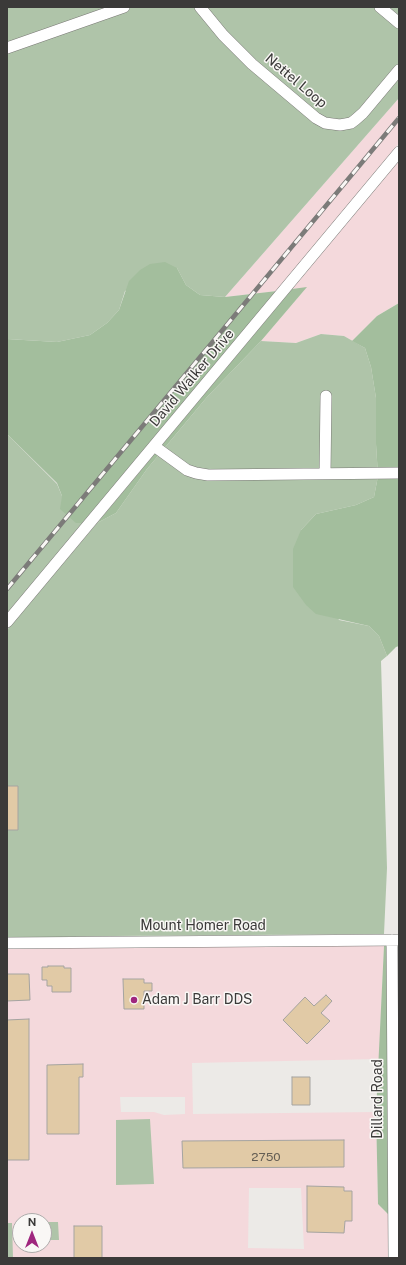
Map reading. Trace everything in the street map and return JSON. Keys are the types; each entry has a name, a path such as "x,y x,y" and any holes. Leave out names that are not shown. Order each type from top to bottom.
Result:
{"street":[{"path":"7,48 109,10 124,7"},
{"name":"Nettel Loop","path":"200,7 223,35 252,64 316,118 325,123 335,125 351,123 363,113 399,70"},
{"path":"380,7 399,23"},
{"name":"David Walker Drive","path":"7,622 399,152"},
{"path":"325,474 326,396"},
{"path":"154,446 186,470 208,475 399,474"},
{"name":"Mount Homer Road","path":"7,943 395,940"},
{"name":"Dillard Road","path":"395,940 396,1258"}],"shaded area":[{"path":"399,98 399,143 277,291 225,297"},
{"path":"399,160 399,303 377,316 352,341 344,336 321,334 296,343 261,341 306,288 292,289"},
{"path":"384,946 379,1059 192,1063 193,1114 376,1112 378,1204 389,1215 389,1258 7,1258 7,949","holes":["120,1097 185,1097 185,1114 164,1115 154,1112 121,1112","249,1188 301,1188 304,1249 248,1248"]}],"green space":[{"path":"7,7 399,7 399,98 225,297 200,295 186,285 177,268 125,291 119,310 107,323 90,335 57,342 7,339"},
{"path":"165,262 177,268 186,285 200,295 225,297 277,291 83,523 76,523 60,509 62,496 57,483 7,434 7,339 57,342 90,335 107,323 119,310 129,281 140,270 150,264"},
{"path":"307,287 261,341 207,397 147,469 116,513 97,523 292,289"},
{"path":"399,303 399,646 387,656 379,636 369,626 316,614 306,605 293,587 293,549 301,530 316,514 356,505 374,497 378,476 376,398 371,367 365,348 352,341 377,316"},
{"path":"321,334 344,336 365,348 371,367 376,398 378,476 374,497 356,505 316,514 301,530 339,620 369,626 379,636 387,656 381,661 387,868 384,934 7,938 7,630 97,523 116,513 147,469 207,397 261,341 296,343"},
{"path":"7,434 57,484 62,496 83,523 7,614"},
{"path":"384,946 387,946 389,1215 378,1204 376,1112"},
{"path":"397,946 399,946 399,1226"},
{"path":"150,1119 154,1184 116,1185 116,1120"},
{"path":"52,1222 58,1222 59,1240 52,1240"},
{"path":"7,1223 12,1223 13,1258 7,1258"}],"building":[{"path":"7,786 18,786 18,830 7,830"},
{"path":"64,966 64,968 71,968 71,992 52,992 52,986 47,986 47,980 42,980 42,967"},
{"path":"7,974 29,974 30,1000 7,1001"},
{"name":"Adam J Barr DDS","path":"123,979 144,979 144,983 152,983 152,991 144,991 144,1009 124,1009"},
{"path":"326,995 332,1001 321,1013 330,1021 307,1044 283,1020 305,997 314,1006"},
{"path":"29,1019 29,1160 7,1160 7,1020"},
{"path":"83,1064 83,1077 79,1077 79,1134 47,1134 47,1065"},
{"path":"292,1077 310,1077 310,1105 292,1105"},
{"path":"344,1140 344,1167 183,1168 182,1141"},
{"path":"307,1186 344,1187 344,1191 352,1191 352,1221 345,1221 344,1233 307,1232"},
{"path":"74,1226 102,1226 102,1258 74,1258"}],"railway":[{"path":"7,589 399,118"}],"place":[{"name":"Adam J Barr DDS","path":"134,1000"}]}
